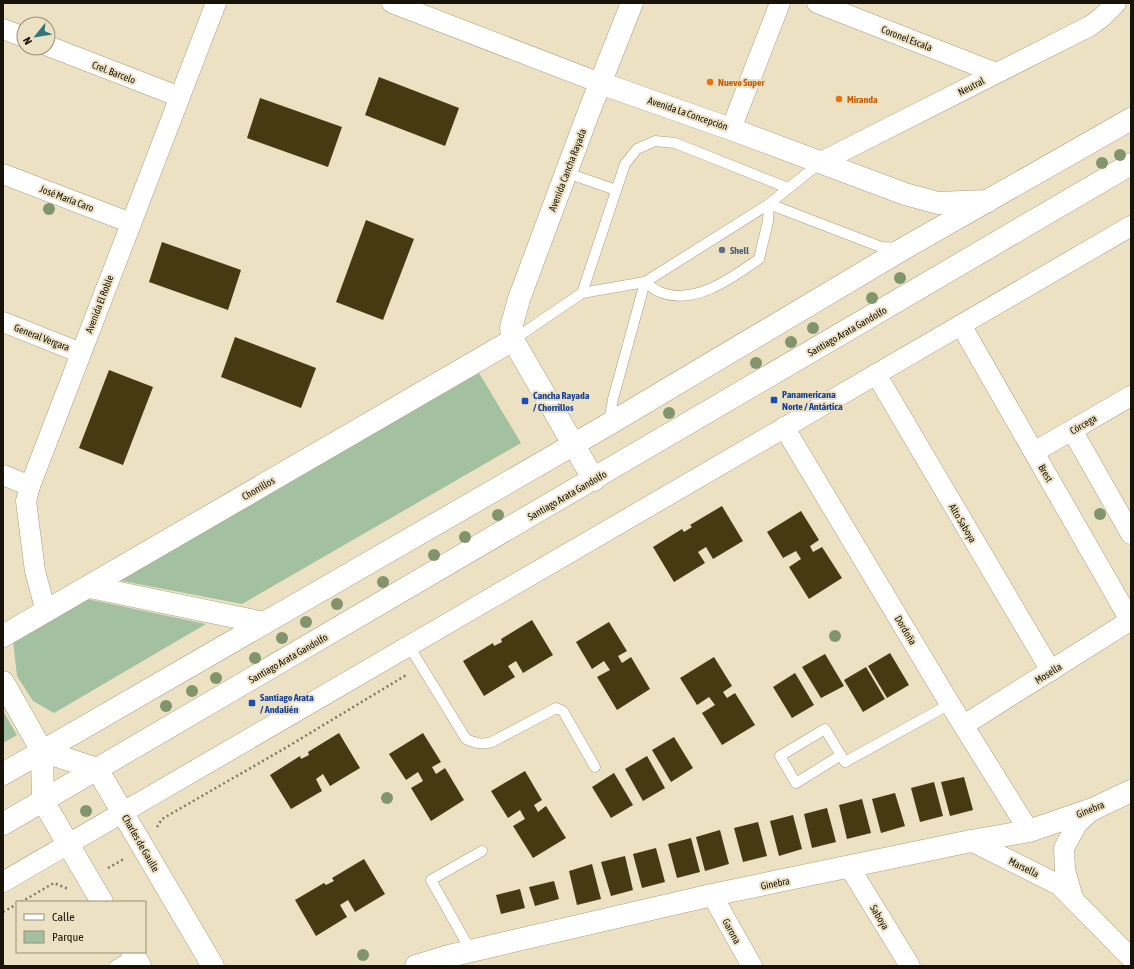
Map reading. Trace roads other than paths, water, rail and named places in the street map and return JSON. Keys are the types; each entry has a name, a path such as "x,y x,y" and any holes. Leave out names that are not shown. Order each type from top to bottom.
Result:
{"street":[{"name":"Avenida El Roble","path":"46,612 35,571 26,500 30,486 216,3"},
{"name":"Avenida La Concepción","path":"392,3 600,83 731,129 905,194 938,203 988,201"},
{"name":"Avenida Cancha Rayada","path":"512,340 511,328 519,299 600,83 632,3"},
{"path":"731,129 780,3"},
{"name":"Coronel Escala","path":"817,3 996,73"},
{"name":"Neutral","path":"821,162 1090,26 1102,17 1116,3"},
{"path":"3,29 16,34"},
{"name":"Crel. Barcelo","path":"56,49 180,97"},
{"path":"3,774 609,424 903,249 1131,118"},
{"name":"Santiago Arata Gandolfo","path":"3,824 594,480 1131,164"},
{"name":"José María Caro","path":"3,174 131,223"},
{"path":"3,882 1131,226"},
{"name":"General Vergara","path":"3,322 81,353"},
{"name":"Brest","path":"961,325 1131,620"},
{"path":"512,340 572,445 594,480"},
{"name":"Chorrillos","path":"3,636 90,587 512,340"},
{"name":"Alto Saboya","path":"876,374 1051,672"},
{"name":"Córcega","path":"1034,452 1131,396"},
{"name":"Dordoña","path":"784,427 950,704 1029,831"},
{"path":"1072,430 1131,534"},
{"path":"3,475 30,486"},
{"path":"90,587 264,622"},
{"name":"Mosella","path":"964,725 1051,672 1131,620"},
{"path":"3,682 42,751 43,801 101,901"},
{"path":"42,751 97,769"},
{"name":"Charles de Gaulle","path":"97,769 213,966"},
{"name":"Ginebra","path":"416,966 451,961 471,951 712,896 972,841 1029,831 1093,809 1131,791"},
{"name":"Marsella","path":"1073,898 1065,870 1064,848 1077,824 1093,809"},
{"name":"Marsella","path":"972,841 1060,885 1131,958"},
{"name":"Saboya","path":"850,868 910,966"},
{"name":"Garona","path":"712,896 752,966"}],"lane":[{"path":"582,293 625,164 638,148 655,141 675,143 788,188"},
{"path":"512,340 582,293 644,282 769,204 821,162"},
{"path":"566,173 616,190"},
{"path":"769,204 881,246 903,249"},
{"path":"644,282 659,292 676,296 696,294 733,277 759,259 768,221 769,204"},
{"path":"609,424 613,399 644,282"},
{"path":"409,646 466,739 479,744 492,742 556,708 563,711 596,767"},
{"path":"841,755 796,783 780,756 825,729 841,755 845,762 950,704"},
{"path":"471,951 431,880 482,852"},
{"path":"114,966 135,958"}],"place":[{"name":"Nuevo Super","path":"710,82"},
{"name":"Miranda","path":"839,99"},
{"name":"Shell","path":"722,250"},
{"name":"Panamericana Norte / Antártica","path":"774,400"},
{"name":"Cancha Rayada / Chorrillos","path":"525,401"},
{"name":"Santiago Arata / Andalién","path":"252,703"}]}
